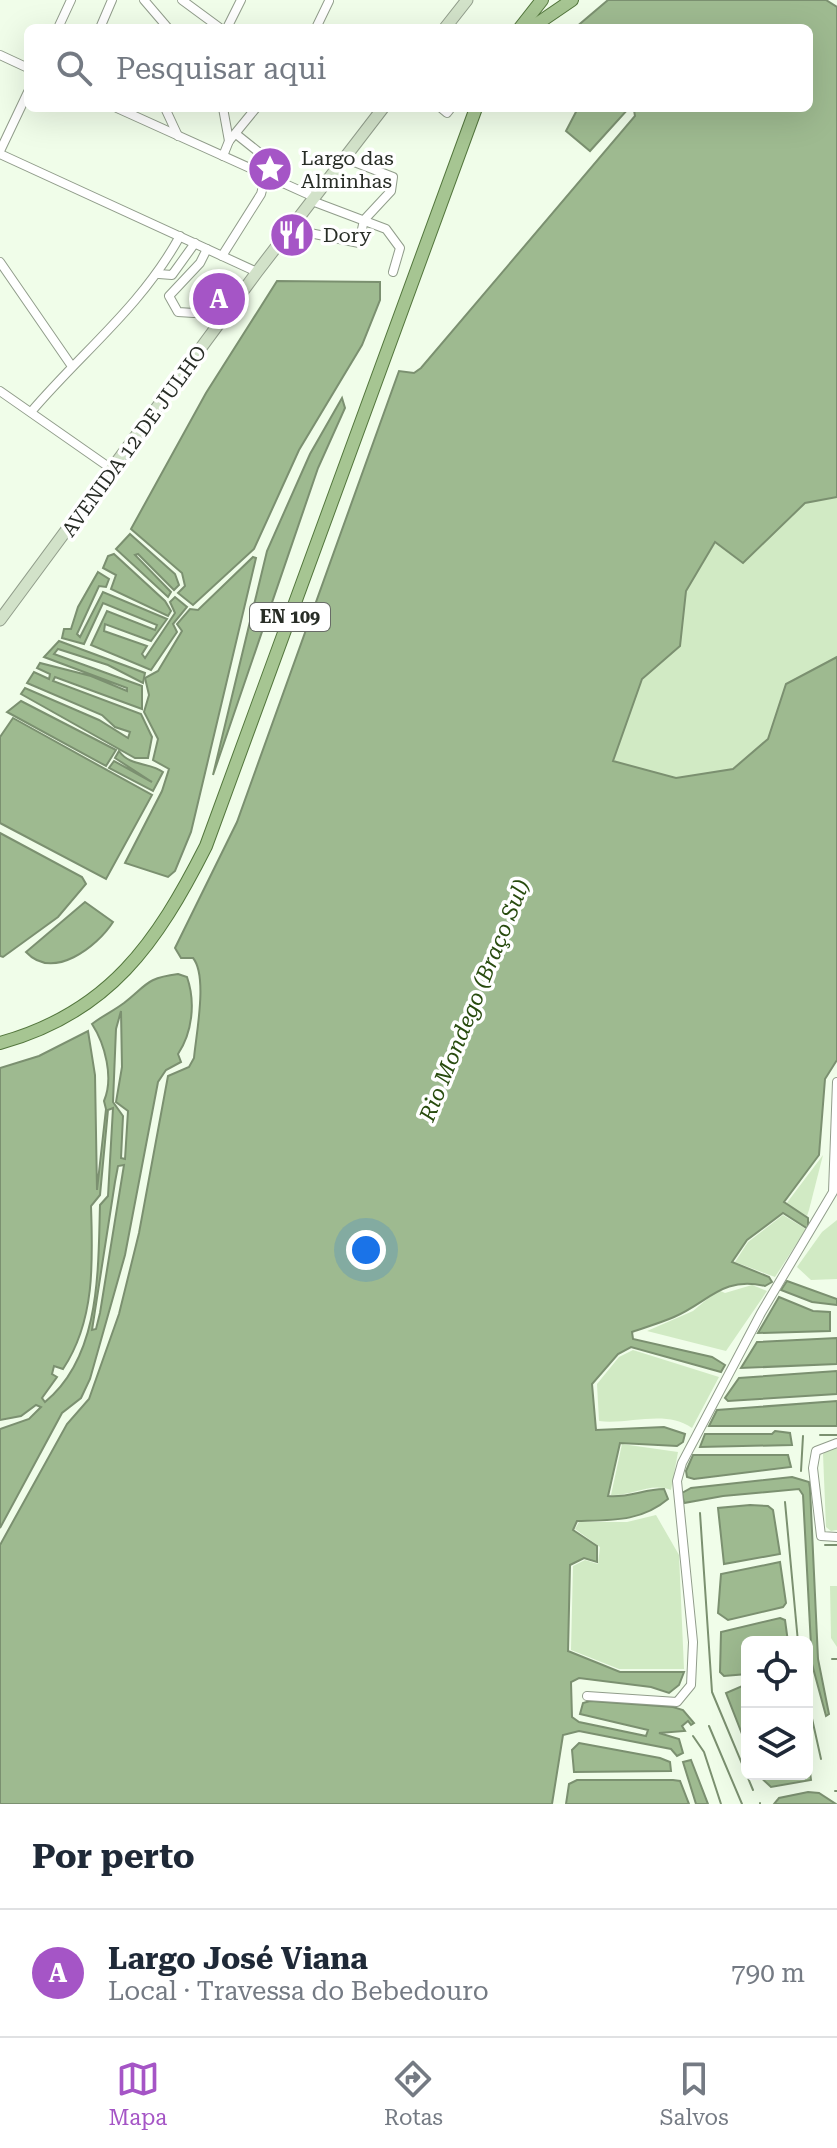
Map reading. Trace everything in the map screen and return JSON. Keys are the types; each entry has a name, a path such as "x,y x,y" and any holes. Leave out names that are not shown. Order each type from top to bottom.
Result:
{"main road":[{"path":"448,24 467,0"},
{"path":"523,24 542,0"},
{"path":"535,24 557,0"},
{"path":"536,24 572,0"},
{"name":"AVENIDA 12 DE JULHO","path":"0,620 257,272 380,112"},
{"name":"EN 109","path":"0,1043 31,1035 76,1014 115,983 146,949 182,894 206,846 244,745 475,112"}],"street":[{"path":"60,24 71,0"},
{"path":"102,24 112,0"},
{"path":"144,0 165,24"},
{"path":"182,0 215,24"},
{"path":"229,24 241,0"},
{"path":"318,24 328,0 335,0"},
{"path":"0,55 24,66"},
{"path":"24,101 0,152 257,272"},
{"path":"126,112 313,199 386,229 400,248 393,272"},
{"path":"167,112 178,136"},
{"path":"224,112 229,141"},
{"path":"223,156 229,141 253,112"},
{"path":"236,134 271,162 284,183"},
{"path":"290,229 359,243 364,220 391,191 393,177 344,158"},
{"path":"222,256 261,194 266,175"},
{"path":"31,412 71,365 125,315 159,274 180,236"},
{"path":"159,274 172,275 195,243"},
{"path":"207,249 200,263 169,296 178,312 194,313 209,306"},
{"path":"0,262 71,365"},
{"path":"0,391 113,470"},
{"path":"587,1696 677,1702 691,1685 693,1642 677,1481 682,1463 761,1313 833,1192 837,1082"},
{"path":"837,1443 816,1451 813,1468 821,1536 837,1537"}],"shaded area":[{"path":"837,497 837,657 786,684 768,739 733,769 676,778 613,762 642,679 680,646 686,591 715,542 743,563 805,503"},
{"path":"823,1155 809,1210 807,1216 786,1204"},
{"path":"783,1215 806,1229 775,1277 735,1262 748,1242"},
{"path":"837,1220 837,1279 811,1280 797,1267 822,1232"},
{"path":"752,1285 767,1291 726,1351 647,1331 693,1311 718,1290 725,1293"},
{"path":"633,1350 719,1377 692,1428 682,1422 659,1418 599,1421 597,1384 619,1357"},
{"path":"622,1444 678,1452 671,1490 648,1488 611,1495"},
{"path":"837,1447 837,1530 831,1531 826,1527 823,1454"},
{"path":"656,1515 679,1555 684,1669 619,1669 571,1650 573,1566 585,1560 598,1564 600,1547 575,1529 579,1522 627,1522"},
{"path":"830,1586 837,1586 837,1647 831,1638"}],"water":[{"name":"Rio Mondego (Braço Sul)","path":"608,0 826,0 837,7 837,497 805,503 743,563 715,542 686,591 680,646 642,679 613,761 676,778 733,769 768,739 786,684 837,657 837,1060 825,1079 819,1155 784,1202 808,1218 808,1229 783,1213 747,1240 732,1262 769,1277 772,1282 765,1286 727,1287 674,1317 632,1332 633,1339 712,1357 725,1365 721,1372 631,1347 618,1354 592,1384 596,1430 664,1427 685,1434 683,1442 677,1446 620,1443 608,1496 664,1489 668,1499 636,1516 577,1521 573,1530 597,1546 597,1562 584,1558 570,1565 568,1651 620,1672 684,1672 679,1685 669,1693 651,1687 579,1678 571,1682 572,1717 579,1722 646,1736 648,1730 580,1714 583,1703 590,1701 673,1707 683,1710 694,1723 691,1725 688,1721 682,1726 685,1731 659,1733 679,1739 683,1753 677,1756 671,1749 579,1731 563,1735 552,1804 0,1804 0,1545 67,1424 89,1399 119,1314 139,1233 168,1076 189,1067 194,1058 200,978 193,958 181,958 175,948 237,822 399,371 414,373 421,368 635,116 634,112 813,112 813,24 580,24"},
{"path":"576,112 625,112 590,151 566,131"},
{"path":"277,281 380,282 380,300 362,345 299,450 254,549 193,605 178,593 185,586 182,573 131,529 206,393"},
{"path":"342,398 345,408 318,468 213,775 267,551 310,454"},
{"path":"130,534 175,574 179,585 174,590 138,554 135,555 171,592 168,597 116,549"},
{"path":"114,554 165,601 171,611 168,616 111,589 116,575 103,568 108,556"},
{"path":"253,557 256,558 191,832 175,871 168,877 125,863 162,791 169,769 153,760 158,739 144,712 149,695 145,678 158,671 182,631 177,624 190,609 198,610"},
{"path":"98,572 109,579 106,587 99,586 77,634 80,637 103,592 167,619 151,641 105,624 104,631 147,646 142,654 145,658 175,613 170,602 175,597 187,607 173,624 177,632 151,670 91,645 107,611 155,630 157,625 103,603 84,644 62,638 64,629 71,629 78,607"},
{"path":"59,641 145,673 143,683 108,665 58,649 54,654 142,686 142,709 55,677 53,681 141,714 152,737 148,758 135,758 21,694 25,688 99,720 128,738 130,732 115,727 102,715 27,683 34,672 49,679 50,674 37,668 40,663 91,676 127,691 127,688 44,657"},
{"path":"21,701 116,750 106,766 7,712"},
{"path":"13,718 152,795 106,879 0,823 0,737"},
{"path":"119,751 129,760 163,772 153,791 109,768 114,761 152,782 115,758"},
{"path":"0,833 82,877 86,884 58,917 3,957 0,956"},
{"path":"85,902 113,922 86,950 61,962 49,963 37,960 26,952"},
{"path":"178,974 187,977 190,987 192,1007 189,1027 178,1054 181,1062 166,1070 158,1082 125,1255 90,1379 81,1398 62,1413 0,1528 0,1429 29,1419 41,1407 36,1405 21,1416 0,1420 0,1068 39,1056 88,1031 95,1075 97,1190 108,1072 101,1041 92,1024 148,983","holes":["121,1011 122,1067 116,1102 128,1111 125,1159 121,1158 123,1116 113,1102 116,1029","113,1108 108,1196 100,1205 93,1311 77,1361 63,1383 45,1402 42,1398 57,1377 52,1374 54,1366 63,1369 81,1331 86,1311 91,1270 91,1206 100,1195 108,1110","124,1165 100,1313 96,1329 92,1330 118,1166"]},
{"path":"787,1281 837,1299 837,1305 812,1302 781,1290"},
{"path":"779,1297 813,1311 830,1312 830,1331 758,1333"},
{"path":"837,1338 837,1364 741,1368 757,1342"},
{"path":"837,1371 837,1394 728,1401 725,1398 739,1378"},
{"path":"837,1401 837,1426 709,1426 717,1410"},
{"path":"775,1431 790,1433 792,1445 700,1447 705,1434 772,1434"},
{"path":"693,1455 788,1455 791,1467 694,1479 687,1477 686,1471"},
{"path":"792,1477 809,1482 818,1659 829,1714 826,1716 813,1668 803,1495 799,1489 684,1503 682,1493 691,1488"},
{"path":"768,1506 773,1510 780,1554 724,1564 718,1508"},
{"path":"780,1562 786,1603 783,1607 728,1620 718,1613 721,1574"},
{"path":"780,1618 785,1620 787,1636 741,1636 741,1675 724,1676 720,1672 721,1632"},
{"path":"741,1687 741,1731 726,1693"},
{"path":"579,1743 660,1758 670,1762 671,1771 574,1772 572,1750"},
{"path":"691,1760 708,1804 696,1804 683,1762"},
{"path":"577,1780 680,1781 689,1804 566,1804 569,1784"},
{"path":"763,1780 811,1780 771,1787"},
{"path":"819,1793 836,1804 774,1804 779,1798"}],"waterway":[{"path":"820,1435 837,1435"},
{"path":"801,1471 803,1436"},
{"path":"785,1502 797,1636"},
{"path":"700,1513 712,1692 753,1790"},
{"path":"825,1545 837,1545"},
{"path":"832,1659 837,1659"},
{"path":"810,1708 821,1759"},
{"path":"709,1726 742,1804"},
{"path":"693,1736 704,1752 721,1804"}],"place":[{"name":"Largo das Alminhas","path":"270,169"},
{"name":"Dory","path":"292,235"},
{"name":"Largo José Viana","path":"219,299"}]}
